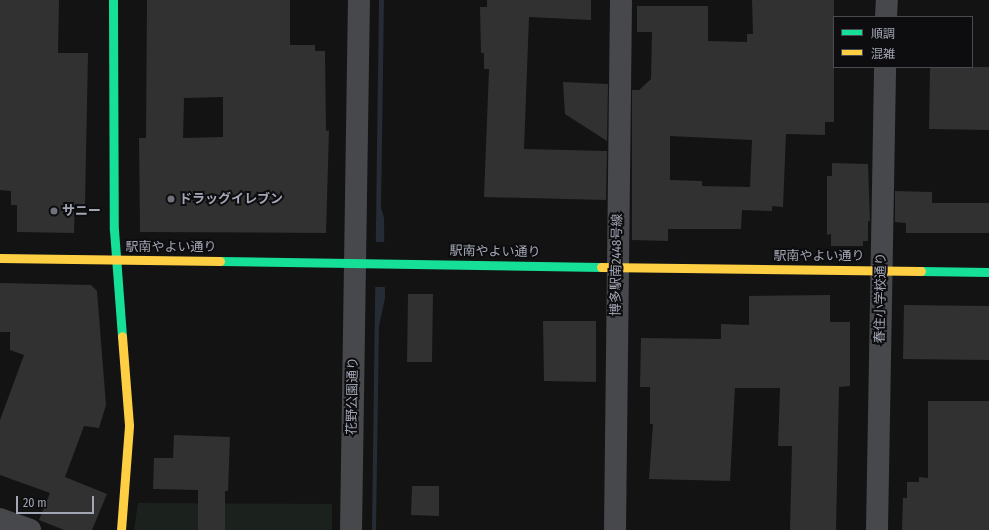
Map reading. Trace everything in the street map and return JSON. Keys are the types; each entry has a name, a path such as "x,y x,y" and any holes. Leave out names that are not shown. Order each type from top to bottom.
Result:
{"street":[{"path":"113,0 116,260 129,425 121,530"},
{"name":"花野公園通り","path":"352,530 354,262 359,0"},
{"name":"博多駅南2448号線","path":"614,530 616,268 621,0"},
{"path":"886,16 887,0"},
{"name":"春住小学校通り","path":"877,530 885,68"},
{"name":"駅南やよい通り","path":"0,258 354,262 616,268 989,272"},
{"path":"0,519 30,530"}],"shaded area":[{"path":"379,0 384,0 381,208 384,218 385,298 379,326 376,530 372,530"},
{"path":"138,503 332,504 332,530 134,530"}],"pier":[{"path":"375,242 385,242 385,287 374,287"}],"building":[{"path":"0,0 59,0 58,53 88,53 85,204 75,204 74,233 17,232 17,205 11,205 11,191 0,190"},
{"path":"147,0 290,0 290,45 315,45 315,51 325,51 326,131 329,130 326,233 140,232 139,138 146,138","holes":["223,97 223,137 183,138 184,98"]},
{"path":"487,0 591,0 591,20 529,17 524,149 607,151 606,200 484,197 489,69 484,69 484,53 481,53 480,7 487,7"},
{"path":"752,0 834,0 834,122 825,122 825,135 786,134 783,207 772,206 772,211 742,210 741,229 668,229 668,241 632,240 632,90 639,90 651,79 652,32 637,32 637,6 708,6 708,41 747,42 747,34 753,34","holes":["670,136 752,140 750,187 702,186 702,181 670,180"]},
{"path":"989,67 989,130 929,129 930,68"},
{"path":"563,82 608,84 607,141 565,114"},
{"path":"832,163 868,164 870,221 868,221 868,241 863,241 863,246 831,246 831,234 827,235 827,176 832,176"},
{"path":"895,191 932,192 932,203 989,203 989,233 906,233 906,223 895,222"},
{"path":"0,283 91,285 97,291 106,405 99,428 84,426 65,477 107,494 92,530 64,530 39,520 50,493 0,475 0,420 24,355 10,350 10,332 0,332"},
{"path":"408,294 433,294 432,362 407,362"},
{"path":"830,295 830,322 850,322 850,386 839,387 836,530 790,530 792,446 778,446 780,388 735,388 730,481 649,479 653,424 650,424 650,387 640,387 641,338 721,339 721,324 749,325 749,296"},
{"path":"904,305 989,306 989,360 903,359"},
{"path":"543,321 596,321 596,382 544,381"},
{"path":"928,401 989,401 989,530 902,530 903,498 907,498 907,482 919,482 919,477 928,478"},
{"path":"174,435 230,437 228,491 225,491 225,530 198,530 198,490 153,489 154,458 173,458"},
{"path":"412,486 439,486 439,516 411,515"}],"traffic: fast":[{"path":"113,0 114,230 122,336"},
{"path":"220,261 601,267"},
{"path":"921,271 989,272"}],"traffic: slow":[{"path":"0,258 220,261"},
{"path":"601,267 921,271"},
{"path":"121,530 129,425 122,336"}],"place":[{"name":"ドラッグイレブン","path":"171,199"},
{"name":"サニー","path":"54,211"}]}
